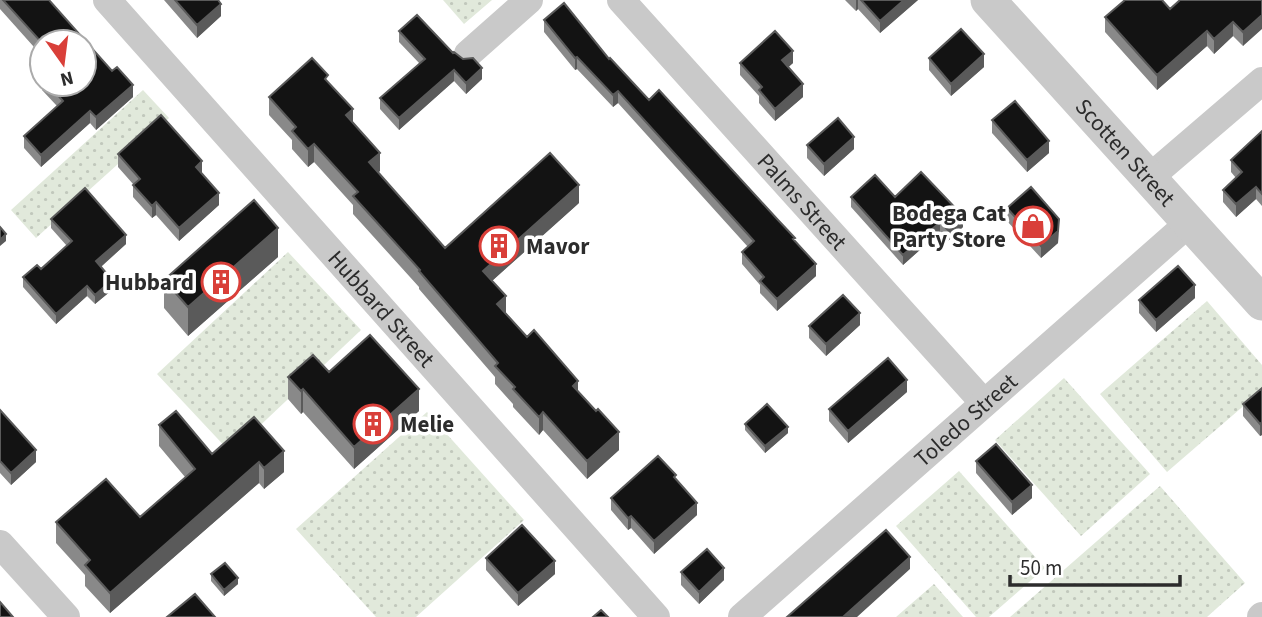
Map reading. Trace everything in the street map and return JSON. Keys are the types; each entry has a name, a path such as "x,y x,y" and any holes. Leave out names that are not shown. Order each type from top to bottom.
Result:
{"street":[{"name":"Hubbard Street","path":"107,0 656,617"},
{"path":"468,54 529,0"},
{"name":"Palms Street","path":"621,0 984,403"},
{"name":"Scotten Street","path":"988,0 1262,303"},
{"path":"1149,178 1262,81"},
{"name":"Toledo Street","path":"742,617 1189,223"},
{"path":"0,544 66,617"}],"shaded area":[{"path":"443,0 492,0 464,24"},
{"path":"143,90 169,118 36,238 11,210"},
{"path":"288,252 361,330 231,453 157,374"},
{"path":"1207,301 1262,365 1262,390 1167,472 1100,394"},
{"path":"1064,378 1150,474 1081,536 995,440"},
{"path":"427,412 524,520 416,617 376,617 296,529"},
{"path":"959,471 1045,568 989,617 976,617 896,526"},
{"path":"1160,486 1245,583 1207,617 1010,617"},
{"path":"934,584 963,617 896,617"}],"building":[{"path":"3,0 49,0 74,28 28,28"},
{"path":"175,0 218,0 221,4 197,25"},
{"path":"861,0 904,0 880,21"},
{"path":"1125,0 1162,0 1170,9 1180,0 1262,0 1262,15 1243,32 1233,22 1214,39 1207,31 1157,75 1105,17"},
{"path":"564,3 609,59 649,100 659,90 816,264 777,299 760,281 764,277 742,252 754,241 618,91 613,95 577,57 575,58 544,20"},
{"path":"417,15 453,53 463,59 473,58 482,68 466,83 454,70 399,118 380,98 425,59 399,31"},
{"path":"961,29 984,54 951,84 929,58"},
{"path":"775,31 793,51 782,60 803,84 775,109 759,90 762,87 740,63"},
{"path":"98,55 112,71 117,67 133,85 96,117 90,111 41,155 24,136 63,101 60,98 98,98"},
{"path":"312,58 328,75 325,79 353,109 346,115 380,153 369,162 445,248 550,153 579,185 483,271 506,296 497,304 527,337 534,330 578,381 573,386 619,432 587,461 543,412 539,417 513,389 515,387 495,366 498,363 353,196 358,192 314,144 308,149 292,131 296,127 269,97"},
{"path":"1015,101 1049,141 1027,160 992,120"},
{"path":"161,115 202,161 196,167 219,193 179,228 156,202 152,206 133,185 140,179 118,154"},
{"path":"838,118 854,137 824,164 807,145"},
{"path":"1262,131 1262,194 1256,187 1236,204 1223,190 1242,172 1231,160"},
{"path":"921,172 963,216 948,230 940,222 903,255 851,197 875,175 895,197"},
{"name":"Bodega Cat Party Store","path":"1031,187 1059,219 1058,231 1041,246 1007,208"},
{"path":"85,188 126,235 96,261 112,280 95,295 87,286 56,314 23,277 37,265 41,269 72,241 51,219"},
{"path":"254,200 278,228 188,307 164,280"},
{"path":"0,227 6,234 0,240"},
{"path":"1178,266 1195,285 1156,320 1139,300"},
{"path":"843,295 860,313 826,344 809,326"},
{"path":"370,335 419,389 354,447 303,389 301,391 288,377 313,355 329,372"},
{"path":"888,358 907,380 848,431 829,409"},
{"path":"1262,388 1262,422 1260,424 1243,404"},
{"path":"767,404 788,427 765,446 745,424"},
{"path":"0,410 36,450 11,473 0,461"},
{"path":"176,411 212,454 254,417 284,451 264,468 259,462 110,593 85,565 90,560 56,522 106,479 140,517 195,469 159,425"},
{"path":"996,444 1032,485 1012,502 976,461"},
{"path":"658,456 697,503 654,541 631,516 628,518 611,498"},
{"path":"522,525 555,561 518,593 486,558"},
{"path":"886,530 910,557 843,617 787,617"},
{"path":"707,549 724,568 699,592 681,572"},
{"path":"225,563 238,578 224,590 211,574"},
{"path":"195,594 215,617 167,617"},
{"path":"0,602 13,617 0,617"},
{"path":"601,610 608,617 593,617"}],"place":[{"name":"Bodega Cat Party Store","path":"1033,226"},
{"name":"Mavor","path":"499,246"},
{"name":"Hubbard","path":"221,282"},
{"name":"Melie","path":"373,424"}]}
